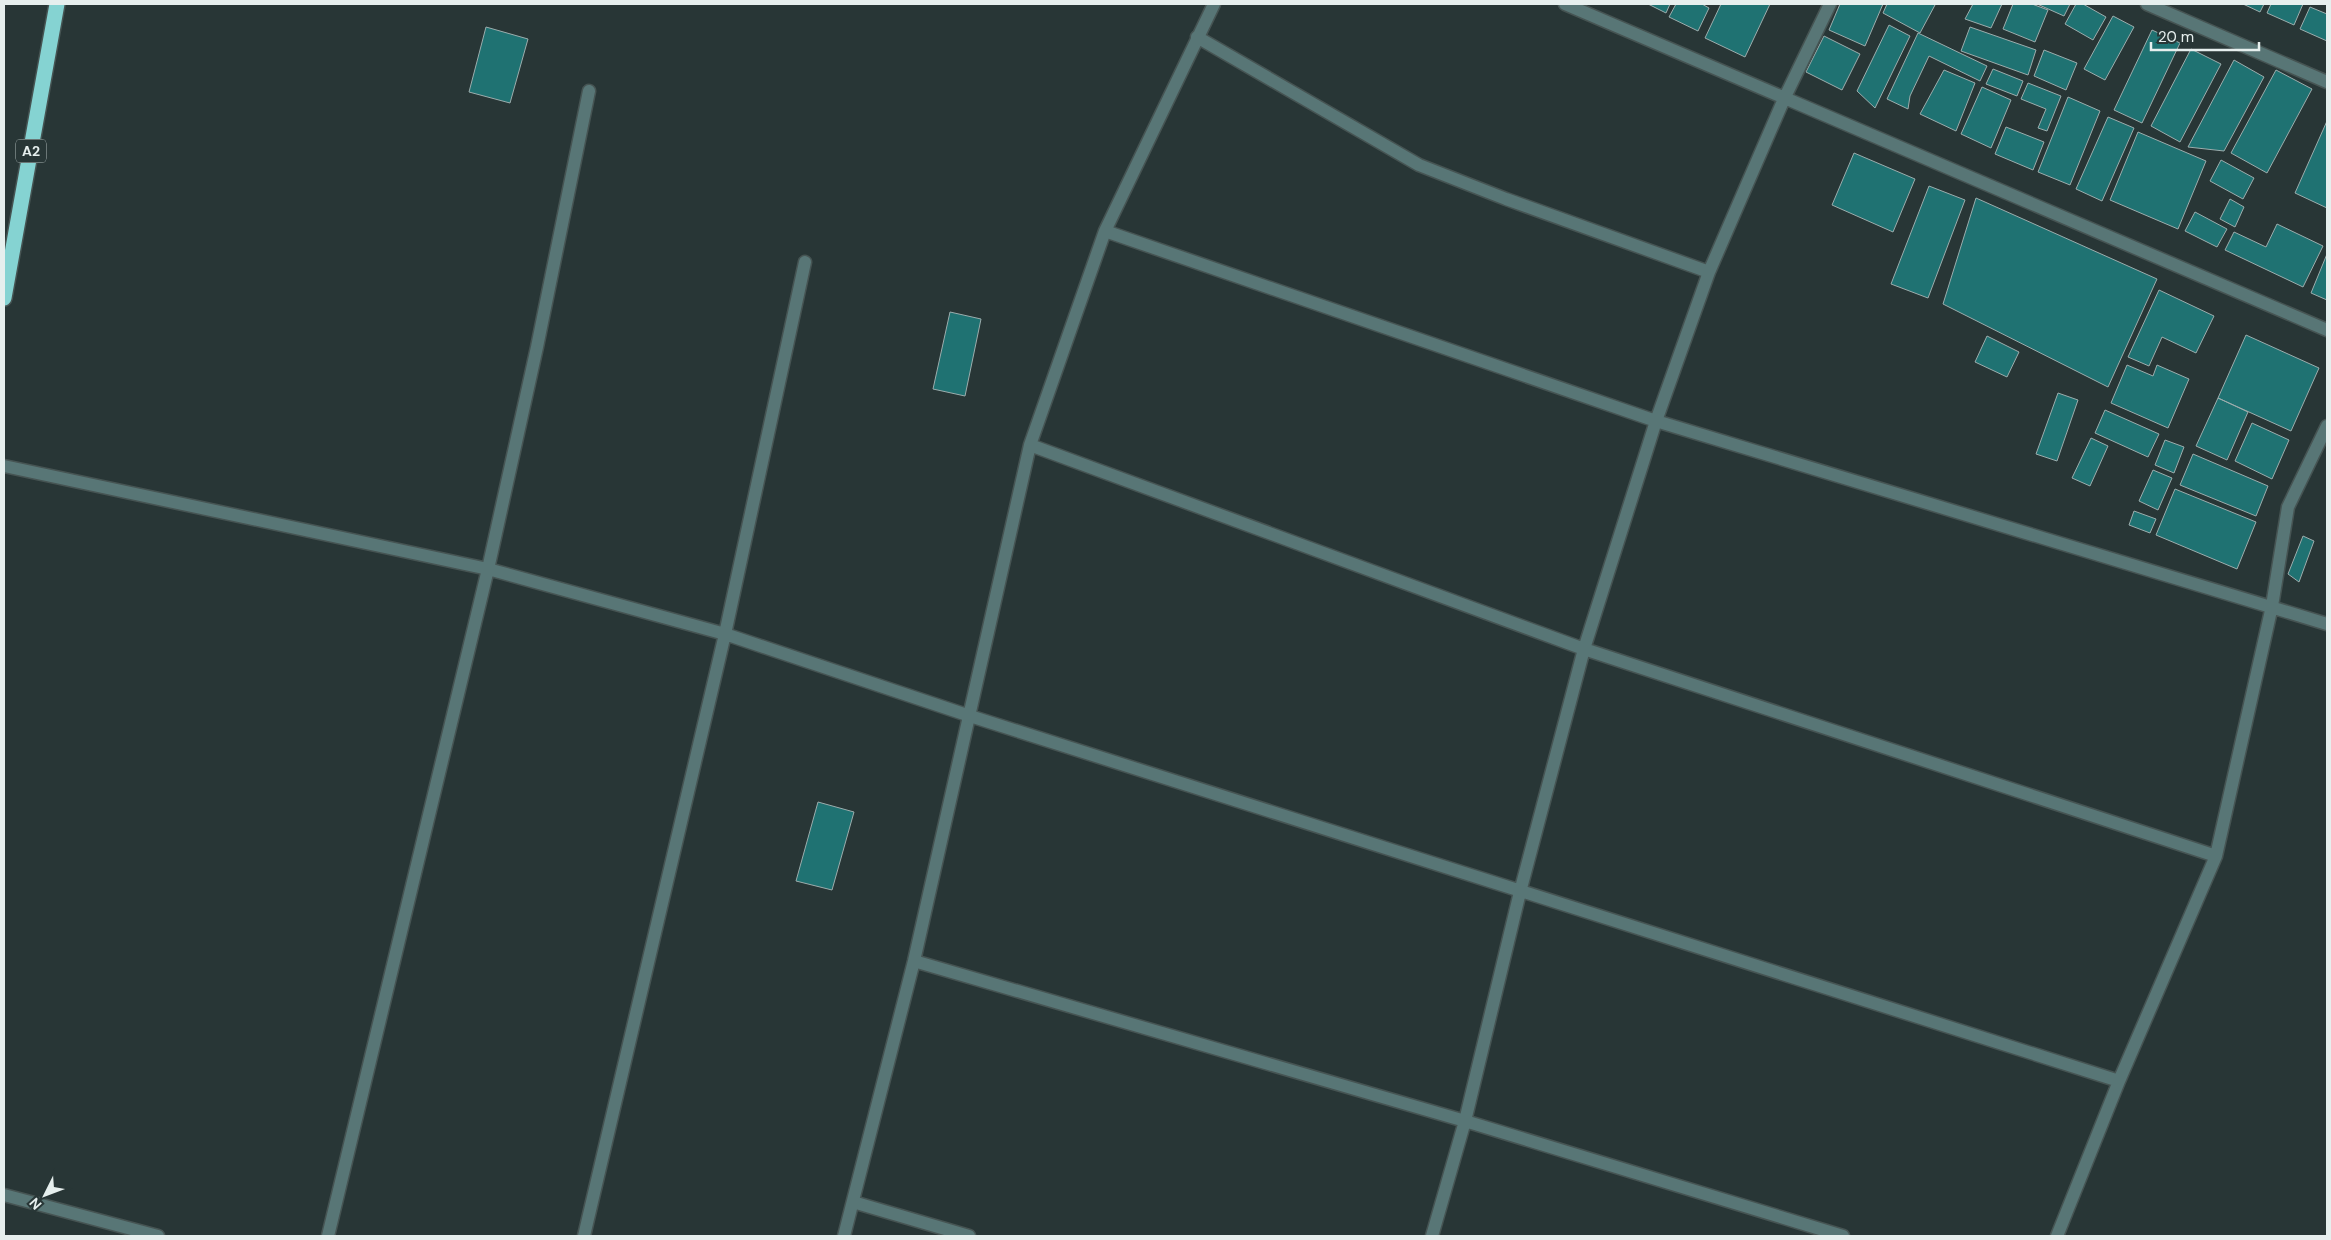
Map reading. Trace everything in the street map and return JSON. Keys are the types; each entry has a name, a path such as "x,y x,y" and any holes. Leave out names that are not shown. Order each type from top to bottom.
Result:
{"highway":[{"name":"A2","path":"4,298 57,4"}],"street":[{"path":"844,1236 914,961 1030,445 1105,231 1214,4"},
{"path":"1565,4 2327,330"},
{"path":"1432,1236 1466,1121 1520,892 1584,649 1656,421 1708,272 1784,99 1830,4"},
{"path":"2147,4 2327,82"},
{"path":"1197,37 1419,165 1506,199 1708,272"},
{"path":"328,1236 488,569 537,347 588,91"},
{"path":"1105,231 1656,421 2327,624"},
{"path":"584,1236 724,634 805,262"},
{"path":"2057,1236 2119,1081 2216,856 2272,606 2288,507 2327,426"},
{"path":"1030,445 1584,649 2216,856"},
{"path":"4,466 488,569 724,634 970,716 2119,1081"},
{"path":"914,961 1466,1121 1843,1236"},
{"path":"4,1195 158,1236"},
{"path":"853,1202 969,1236"}],"building":[{"path":"1648,4 1670,4 1666,13"},
{"path":"1676,4 1702,4 1709,8 1698,31 1669,17"},
{"path":"1721,4 1770,4 1745,57 1705,38"},
{"path":"1840,4 1883,4 1865,46 1829,30"},
{"path":"1887,4 1935,5 1920,33 1883,13"},
{"path":"1973,4 2002,4 1991,28 1965,19"},
{"path":"2013,4 2032,4 2048,10 2035,42 2003,29"},
{"path":"2037,4 2070,4 2064,16"},
{"path":"2076,4 2083,4 2106,17 2093,40 2065,24"},
{"path":"2243,4 2264,4 2260,12"},
{"path":"2271,4 2303,4 2294,25 2267,13"},
{"path":"2310,7 2327,14 2327,41 2300,29"},
{"path":"2113,16 2134,27 2105,80 2084,69"},
{"path":"1889,25 1910,36 1875,108 1857,91"},
{"path":"486,27 528,39 510,103 469,92"},
{"path":"1970,27 2036,50 2028,75 1961,51"},
{"path":"2152,30 2180,43 2142,123 2114,110"},
{"path":"1918,33 1987,66 1980,81 1929,56 1910,96 1908,109 1887,99"},
{"path":"1824,36 1860,54 1842,90 1806,72"},
{"path":"2191,49 2221,64 2180,142 2151,126"},
{"path":"2044,50 2077,63 2066,90 2034,76"},
{"path":"2234,60 2264,77 2224,151 2188,147"},
{"path":"1993,69 2023,81 2017,96 1986,84"},
{"path":"1944,70 1975,83 1956,131 1920,114"},
{"path":"2276,70 2312,89 2267,173 2231,153"},
{"path":"2028,83 2061,96 2047,131 2038,128 2046,109 2021,99"},
{"path":"1982,87 2011,100 1991,148 1961,134"},
{"path":"2068,97 2100,111 2070,185 2038,172"},
{"path":"2108,117 2134,128 2102,201 2076,189"},
{"path":"2327,121 2327,208 2295,193"},
{"path":"2006,127 2044,142 2033,170 1995,154"},
{"path":"2138,132 2206,161 2178,229 2110,200"},
{"path":"1854,153 1915,179 1893,232 1832,205"},
{"path":"2221,160 2254,178 2243,199 2210,181"},
{"path":"1929,186 1965,200 1928,298 1891,284"},
{"path":"1976,198 2157,279 2108,387 1943,304"},
{"path":"2230,199 2244,207 2235,227 2220,219"},
{"path":"2195,212 2227,229 2217,247 2185,231"},
{"path":"2277,224 2323,246 2303,287 2225,250 2234,232 2266,247"},
{"path":"2327,254 2327,300 2311,293"},
{"path":"2159,290 2214,316 2196,353 2162,337 2149,366 2128,357"},
{"path":"950,312 981,319 965,396 933,389"},
{"path":"2246,335 2319,368 2291,431 2218,398"},
{"path":"1987,336 2019,352 2007,377 1975,362"},
{"path":"2127,365 2153,376 2157,365 2189,379 2168,428 2111,403"},
{"path":"2058,393 2078,400 2057,461 2036,454"},
{"path":"2218,398 2248,412 2227,460 2196,446"},
{"path":"2105,410 2159,434 2148,457 2095,433"},
{"path":"2252,423 2289,440 2272,479 2235,461"},
{"path":"2091,438 2108,446 2090,486 2072,478"},
{"path":"2165,440 2184,447 2174,473 2155,465"},
{"path":"2193,454 2268,486 2256,516 2180,485"},
{"path":"2153,470 2172,478 2158,510 2139,501"},
{"path":"2175,489 2256,522 2237,569 2156,535"},
{"path":"2134,511 2156,519 2150,533 2129,525"},
{"path":"2303,536 2314,541 2299,582 2288,574"},
{"path":"818,802 854,812 832,890 796,881"}]}
